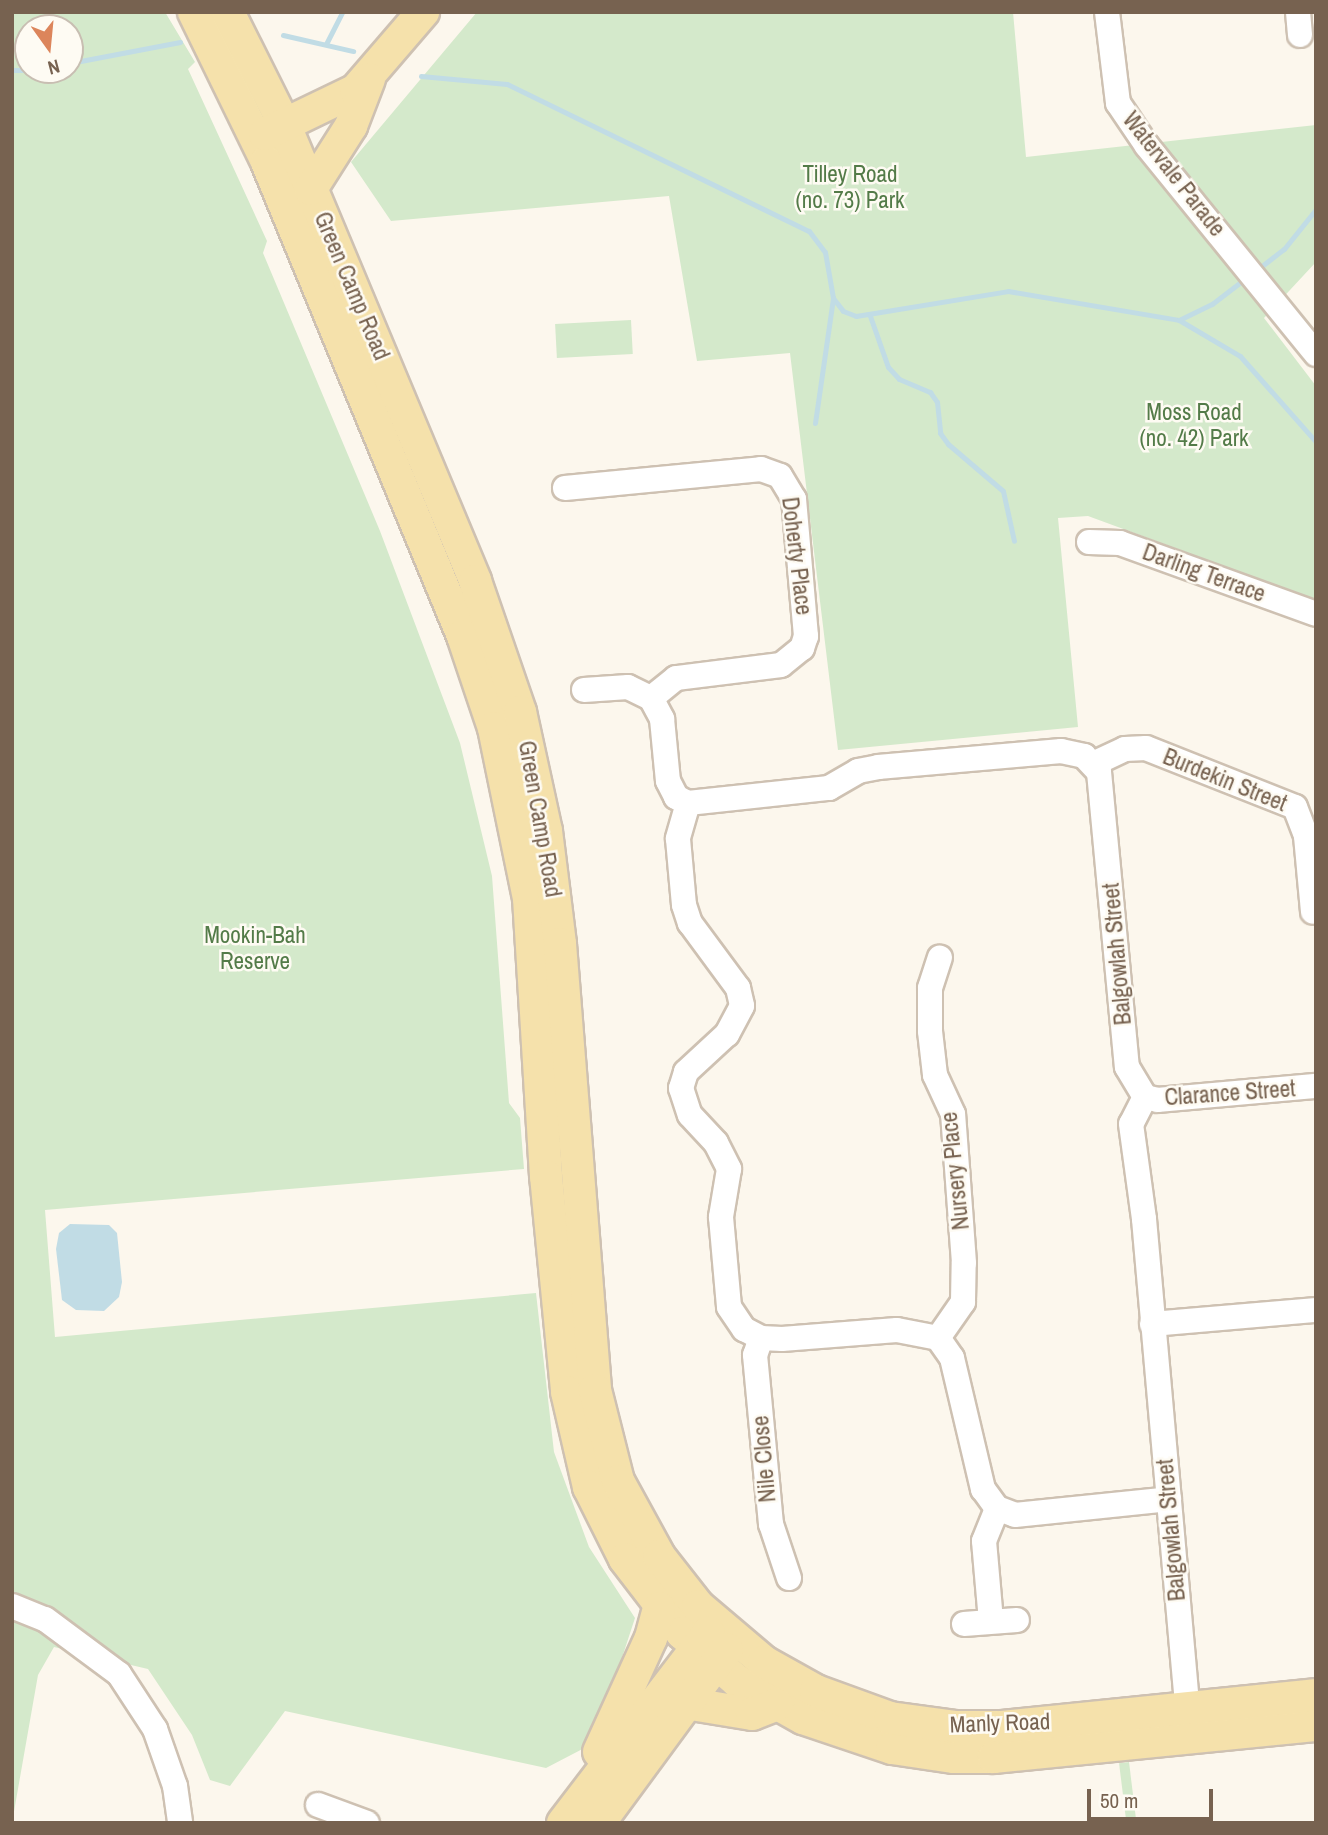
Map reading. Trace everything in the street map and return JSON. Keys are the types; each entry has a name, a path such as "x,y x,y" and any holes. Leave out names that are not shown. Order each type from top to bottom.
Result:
{"main road":[{"name":"Green Camp Road","path":"194,12 311,189 475,581 520,712 554,884 590,1345 601,1422 618,1481 642,1529 682,1588 725,1632"},
{"name":"Green Camp Road","path":"228,12 463,636 494,728 529,898 546,1176 570,1414 598,1510 659,1608"},
{"path":"271,132 338,102 369,78 423,12"},
{"path":"311,189 351,125 369,78"},
{"path":"572,1810 651,1638 659,1608"},
{"name":"Manly Road","path":"659,1608 705,1655 776,1705 863,1741 954,1757 1188,1723 1316,1695"},
{"path":"572,1810 725,1632"},
{"name":"Manly Road","path":"725,1632 816,1691 855,1708 920,1723 1001,1727 1188,1723 1316,1724"},
{"path":"598,1823 685,1703 705,1655"},
{"path":"685,1703 752,1714 776,1705"}],"street":[{"name":"Watervale Parade","path":"1107,12 1118,103 1147,146 1236,252 1316,354"},
{"name":"Doherty Place","path":"565,488 761,469 779,476 794,499 806,636 802,648 781,665 676,678 651,698"},
{"name":"Darling Terrace","path":"1090,542 1120,544 1316,614"},
{"path":"584,690 628,687 651,698 662,719 668,781 676,797 688,803 829,788 858,771 878,766 1061,751 1084,756 1093,764"},
{"name":"Burdekin Street","path":"1093,764 1125,749 1146,748 1295,807 1306,836 1313,912"},
{"name":"Balgowlah Street","path":"1093,764 1102,786 1127,1067 1145,1097 1131,1124 1169,1499 1188,1723"},
{"path":"688,803 678,839 684,905 690,923 738,988 742,1006 727,1034 686,1072 681,1088 690,1115 716,1143 729,1169 721,1217 729,1307 744,1329 761,1338 897,1330 938,1338 952,1358 983,1489 997,1508 1015,1515 1169,1499"},
{"name":"Nursery Place","path":"938,1338 963,1302 964,1263 953,1114 935,1074 930,1031 930,988 940,958"},
{"name":"Clarance Street","path":"1145,1097 1158,1100 1316,1086"},
{"path":"1152,1324 1316,1310"},
{"name":"Nile Close","path":"761,1338 755,1355 771,1524 789,1578"},
{"path":"991,1621 984,1541 997,1508"},
{"path":"12,1606 45,1619 120,1674 155,1729 175,1786 180,1823"},
{"path":"964,1624 1017,1619"},
{"path":"318,1804 367,1823"}],"green space":[{"name":"Mookin-Bah Reserve","path":"12,12 165,12 195,62 188,69 267,241 263,253 380,531 460,743 492,876 509,1103 520,1118 524,1169 45,1210 55,1337 536,1293 554,1452 589,1547 635,1618 594,1743 546,1768 285,1711 230,1786 210,1780 192,1735 148,1669 54,1647 38,1675 12,1823"},
{"name":"Tilley Road (no. 73) Park","path":"477,12 1013,12 1026,157 1316,125 1316,262 1264,318 1316,386 1316,600 1088,516 1058,518 1078,727 838,750 790,353 697,361 669,196 391,221 351,162"},
{"path":"631,320 633,354 557,358 555,324"},
{"path":"1129,1762 1136,1823 1126,1823 1119,1763"}],"water":[{"path":"70,1224 109,1225 117,1233 122,1282 119,1297 104,1311 76,1310 62,1300 56,1249 59,1233"}],"waterway":[{"path":"326,44 342,12"},
{"path":"283,35 353,51"},
{"path":"84,60 180,42"},
{"path":"421,76 507,84 809,231 825,252 833,298 843,311 856,316 1008,291 1179,320 1240,356 1316,442"},
{"path":"1258,269 1284,249 1316,209"},
{"path":"1179,320 1212,304 1247,277"},
{"path":"815,423 833,298"},
{"path":"870,316 888,367 899,379 930,392 937,402 940,433 948,444 1003,491 1014,541"}],"park label":[{"name":"Moss Road (no. 42) Park","path":"1194,425"}]}
